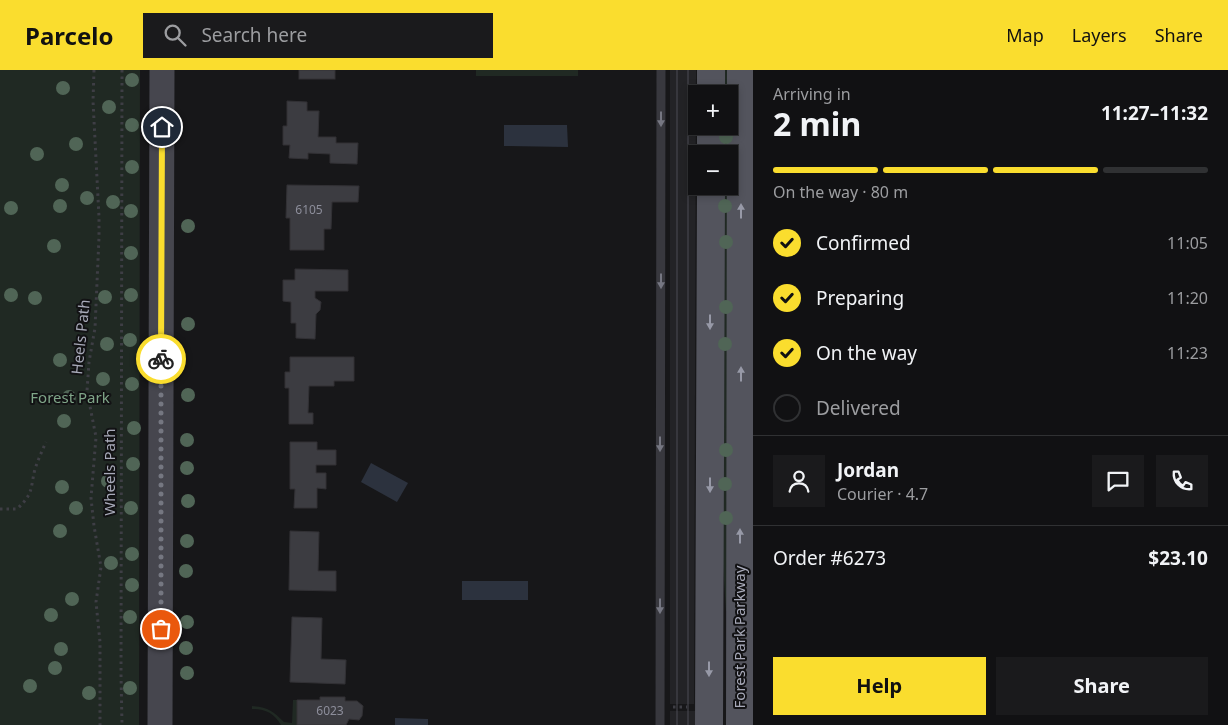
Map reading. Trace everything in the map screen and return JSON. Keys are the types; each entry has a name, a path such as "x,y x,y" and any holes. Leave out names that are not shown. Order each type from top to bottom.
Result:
{"main road":[{"path":"160,725 162,70"},
{"path":"710,70 711,85"},
{"name":"Forest Park Parkway","path":"740,725 741,70"},
{"name":"Forest Park Parkway","path":"702,716 711,195"}],"lane":[{"path":"660,725 661,70"}],"path":[{"name":"Heels Path","path":"94,70 93,101 99,237 95,328 89,362 87,391 96,437 91,498 101,566 96,602 100,642 100,725"},
{"name":"Wheels Path","path":"122,70 122,725"},
{"path":"0,509 17,508 25,501 31,490 35,468 46,442"},
{"path":"670,707 702,716"}],"shaded area":[{"path":"670,70 696,70 696,85 688,85 688,135 696,135 696,145 688,145 688,195 696,195 694,704 670,704"},
{"path":"670,711 695,711 695,725 670,725"}],"green space":[{"name":"Forest Park","path":"0,70 140,70 139,725 0,725"},
{"path":"476,70 578,70 578,76 476,76"},
{"path":"722,70 731,70 731,85 722,85"},
{"path":"722,135 731,135 731,145 722,145"},
{"path":"722,195 731,195 731,611 726,611 720,520"},
{"path":"293,700 297,700 297,725 281,725 269,712 252,709 252,706 262,707 273,712 284,722 292,723"}],"water":[{"path":"504,125 567,125 568,147 504,146"},
{"path":"371,463 408,483 397,502 361,482"},
{"path":"462,581 528,581 528,600 462,600"},
{"path":"395,718 428,719 428,725 395,725"}],"building":[{"path":"299,70 335,70 335,79 299,79"},
{"path":"287,101 307,102 307,111 319,111 318,137 336,137 336,143 358,143 357,164 330,163 330,154 308,153 308,159 289,158 290,145 283,145 283,126 287,126"},
{"path":"287,185 359,186 358,202 332,202 331,229 324,229 324,250 290,250 290,218 286,218"},
{"path":"295,269 348,270 348,291 315,291 315,298 321,302 320,310 316,314 315,339 296,338 296,323 291,323 291,302 283,301 283,280 295,280"},
{"path":"290,357 354,357 354,381 334,381 334,386 309,386 308,413 313,413 313,424 289,424 289,388 285,388 285,372 290,372"},
{"path":"290,442 317,442 317,450 336,450 336,465 316,465 316,473 326,473 326,489 317,488 317,508 294,508 295,489 290,489"},
{"path":"290,531 319,532 318,571 336,571 336,591 289,590"},
{"path":"292,617 322,618 321,659 346,660 345,684 290,682"},
{"path":"320,697 345,697 345,701 357,701 363,706 362,716 359,720 349,719 346,725 297,725 297,700 320,700"}],"tram line":[{"path":"677,70 677,725"},
{"path":"688,70 688,725"}],"way so far":[{"path":"161,359 161,629"}],"route":[{"path":"161,359 162,127"}]}
